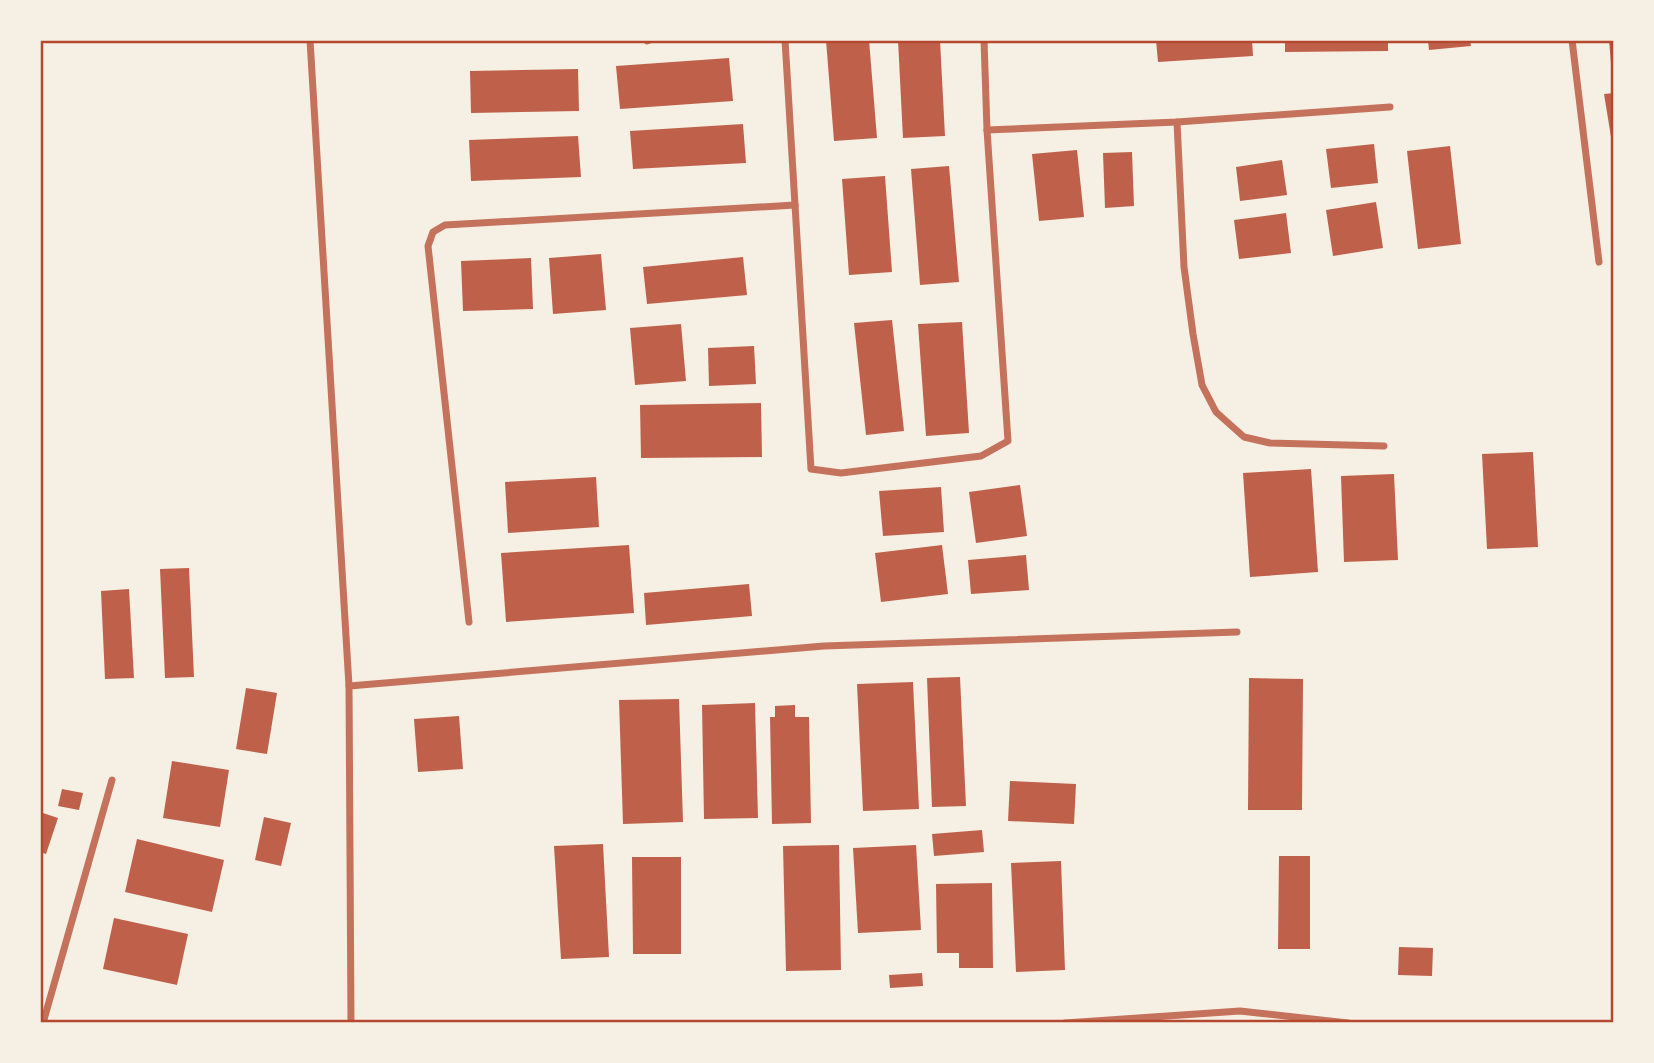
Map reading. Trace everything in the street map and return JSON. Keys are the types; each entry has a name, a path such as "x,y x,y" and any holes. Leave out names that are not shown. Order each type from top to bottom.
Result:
{"street":[{"path":"310,40 349,686 351,1023"},
{"path":"785,40 811,469 841,473 981,456 1008,441 987,130 984,40"},
{"path":"1572,40 1599,262"},
{"path":"987,130 1177,122 1390,107"},
{"path":"1177,122 1184,267 1193,334 1202,385 1216,412 1244,437 1270,443 1384,446"},
{"path":"469,622 428,246 433,232 445,225 795,205"},
{"path":"349,686 824,646 1237,632"},
{"path":"43,1023 112,780"},
{"path":"1065,1023 1240,1010 1348,1023"}],"building":[{"path":"826,40 869,40 877,138 834,141"},
{"path":"898,40 940,40 945,136 903,138"},
{"path":"1156,40 1252,40 1253,56 1158,62"},
{"path":"1285,40 1388,40 1388,51 1285,52"},
{"path":"1428,40 1470,40 1471,46 1429,50"},
{"path":"1609,40 1614,40 1612,75"},
{"path":"729,58 733,101 620,109 616,66"},
{"path":"578,69 579,111 471,113 470,71"},
{"path":"1614,93 1614,143 1612,143 1604,94"},
{"path":"743,124 746,163 633,169 630,131"},
{"path":"578,136 581,177 471,181 469,140"},
{"path":"1374,144 1378,183 1331,188 1326,149"},
{"path":"1450,146 1461,244 1418,249 1407,151"},
{"path":"1077,150 1084,217 1039,221 1032,154"},
{"path":"1132,152 1134,206 1105,208 1103,153"},
{"path":"1282,160 1287,195 1240,201 1236,167"},
{"path":"949,166 959,282 920,285 911,169"},
{"path":"885,176 892,272 849,275 842,179"},
{"path":"1376,202 1383,248 1333,256 1326,210"},
{"path":"1286,213 1291,253 1239,259 1234,220"},
{"path":"601,254 606,310 553,314 549,258"},
{"path":"743,257 747,295 647,304 643,267"},
{"path":"531,258 533,309 463,311 461,261"},
{"path":"892,320 904,431 866,435 854,323"},
{"path":"962,322 969,433 926,436 918,324"},
{"path":"681,324 686,381 635,385 630,328"},
{"path":"754,346 756,384 709,386 708,348"},
{"path":"761,403 762,457 641,458 640,405"},
{"path":"1533,452 1538,547 1487,549 1482,454"},
{"path":"1311,469 1318,572 1250,577 1243,473"},
{"path":"1394,474 1398,560 1344,562 1341,476"},
{"path":"596,477 599,527 508,533 505,482"},
{"path":"1020,485 1027,536 976,543 969,492"},
{"path":"941,487 944,532 883,536 879,491"},
{"path":"629,545 634,613 506,622 501,553"},
{"path":"942,545 948,594 881,602 875,553"},
{"path":"1026,555 1029,590 971,594 968,560"},
{"path":"189,568 194,677 165,678 160,569"},
{"path":"749,584 752,616 646,625 644,593"},
{"path":"129,589 134,678 105,679 101,591"},
{"path":"960,677 966,806 932,807 927,678"},
{"path":"1249,678 1303,679 1302,810 1248,810"},
{"path":"913,682 919,809 863,811 857,684"},
{"path":"246,688 277,693 267,754 236,749"},
{"path":"679,699 683,822 623,824 619,700"},
{"path":"755,703 758,818 704,819 702,705"},
{"path":"795,705 795,717 809,717 811,823 772,824 770,717 775,717 775,706"},
{"path":"459,716 463,769 418,772 414,719"},
{"path":"172,761 229,770 220,827 163,818"},
{"path":"1010,781 1076,784 1074,824 1008,821"},
{"path":"62,789 83,793 79,810 58,806"},
{"path":"40,812 58,818 46,854 40,852"},
{"path":"264,817 291,823 281,866 255,860"},
{"path":"982,830 984,852 934,856 932,834"},
{"path":"137,839 224,860 212,912 125,892"},
{"path":"603,844 609,957 561,959 554,846"},
{"path":"839,845 841,970 786,971 783,846"},
{"path":"916,845 921,930 858,933 853,848"},
{"path":"1279,856 1310,856 1310,949 1278,949"},
{"path":"632,857 681,857 681,954 633,954"},
{"path":"1061,861 1065,970 1016,972 1011,863"},
{"path":"992,883 993,968 959,968 959,953 937,953 936,884"},
{"path":"114,918 188,934 177,985 103,969"},
{"path":"1399,947 1433,948 1432,976 1398,975"},
{"path":"922,973 923,986 890,988 889,975"}]}
